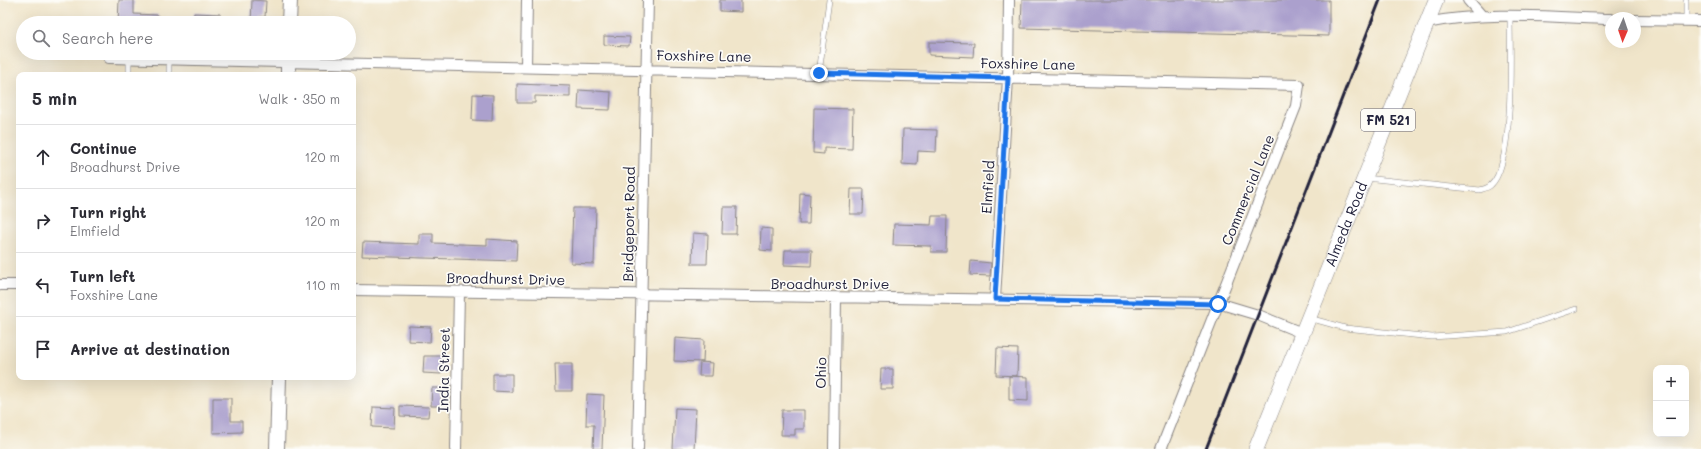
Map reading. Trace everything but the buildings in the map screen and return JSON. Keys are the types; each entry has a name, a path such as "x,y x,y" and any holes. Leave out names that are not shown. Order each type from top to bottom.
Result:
{"main road":[{"name":"Almeda Road","path":"1256,449 1436,0"}],"street":[{"path":"289,16 290,0"},
{"path":"526,66 527,0"},
{"name":"Bridgeport Road","path":"638,449 648,0"},
{"name":"Elmfield","path":"995,299 1008,78 1009,0"},
{"path":"1468,0 1482,16"},
{"path":"1426,23 1454,17 1482,16 1605,19"},
{"path":"1641,20 1701,21"},
{"name":"Foxshire Lane","path":"169,60 288,64 526,66 1299,85"},
{"name":"Commercial Lane","path":"1161,449 1296,106 1299,85"},
{"path":"0,284 16,285"},
{"name":"Broadhurst Drive","path":"356,290 641,296 995,299 1218,304 1258,315 1302,333"},
{"name":"India Street","path":"456,449 459,292"},
{"name":"Ohio","path":"834,449 836,298"},
{"path":"277,449 279,380"}],"lane":[{"path":"819,73 829,0"},
{"path":"1686,0 1686,21"},
{"path":"1364,178 1480,190 1490,186 1495,179 1505,148 1510,109 1510,16"},
{"path":"129,60 129,72"},
{"path":"169,60 169,72"},
{"path":"1308,318 1345,328 1432,337 1507,332 1576,309"}],"railway":[{"path":"1206,449 1380,0"}],"route":[{"path":"819,73 1008,78 995,299 1218,304"}]}
